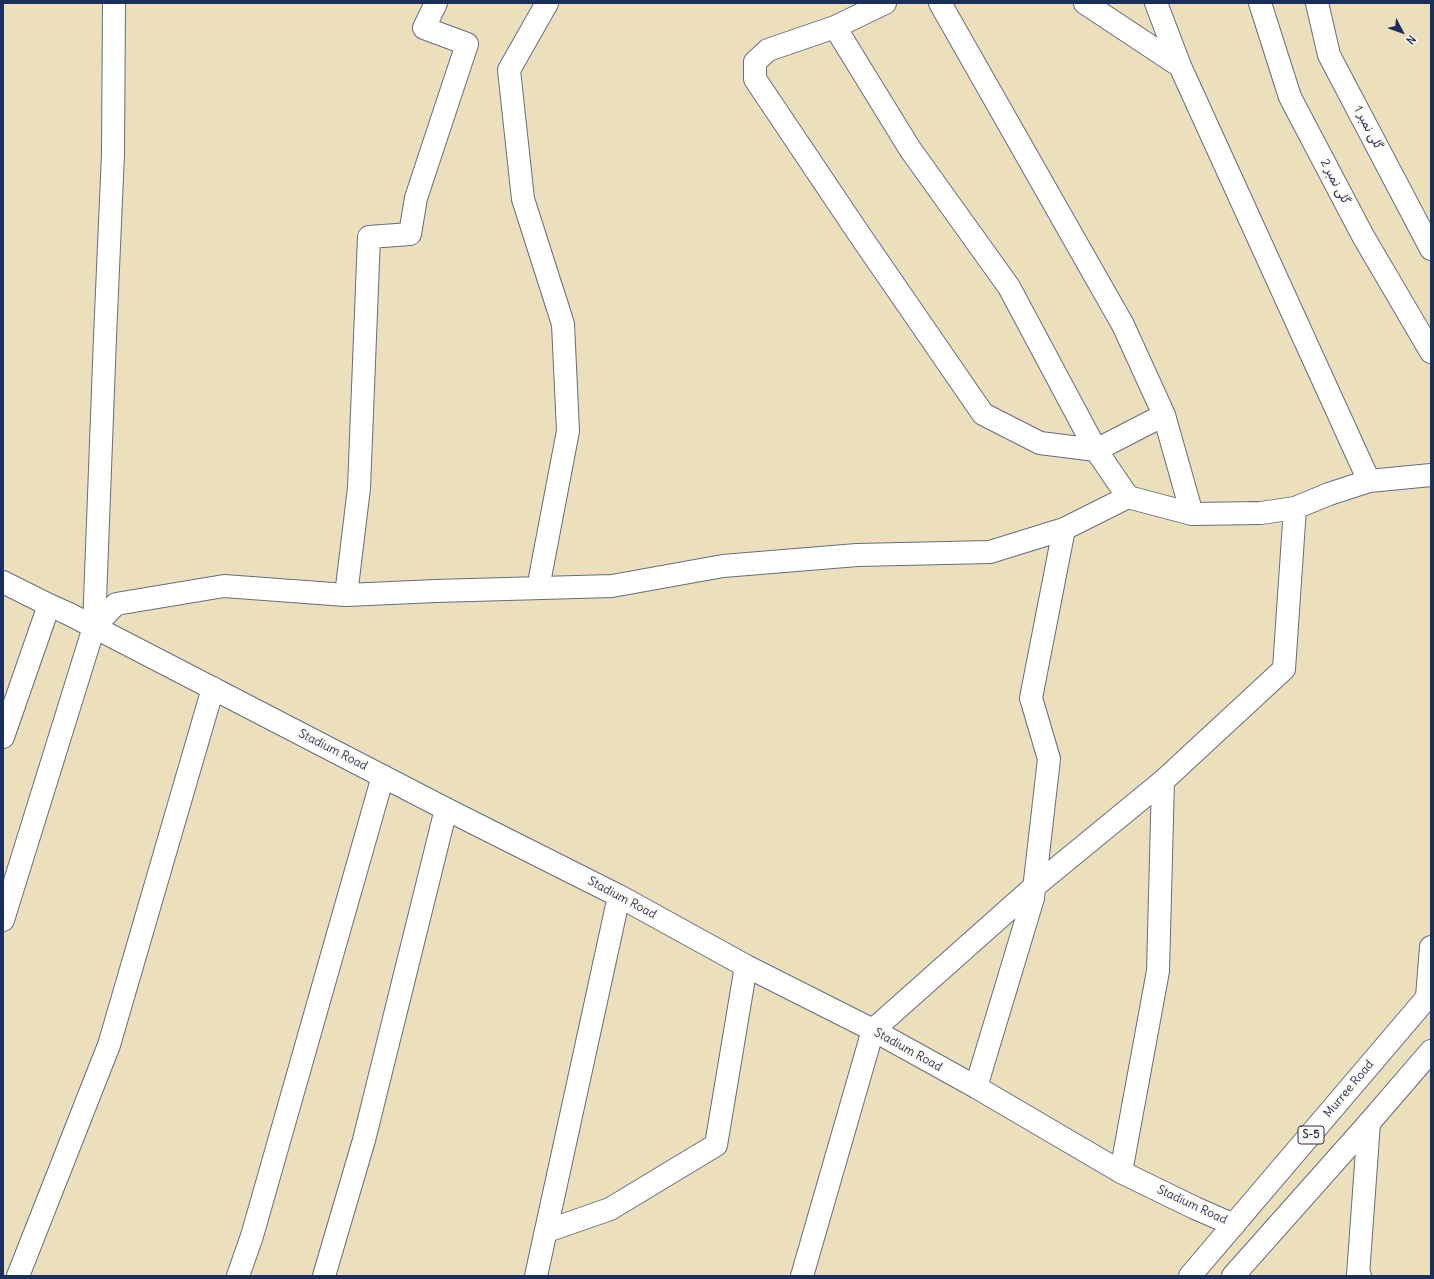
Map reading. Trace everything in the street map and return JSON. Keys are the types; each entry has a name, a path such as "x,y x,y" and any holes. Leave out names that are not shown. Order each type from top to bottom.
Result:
{"street":[{"path":"3,920 94,627 113,154 114,3"},
{"path":"346,595 359,488 369,237 410,234 416,198 467,44 424,28 436,3"},
{"path":"538,588 568,430 563,324 523,199 509,70 547,3"},
{"path":"885,3 836,27 768,50 755,62 755,79 857,231 983,414 1040,443 1096,450 1164,415"},
{"path":"940,3 1123,326 1164,415 1192,514"},
{"path":"1085,3 1180,66"},
{"path":"1156,3 1180,66 1369,480"},
{"name":"گلی نمبر 2","path":"1260,3 1290,97 1363,236 1431,352"},
{"name":"گلی نمبر 1","path":"1317,3 1329,55 1431,249"},
{"path":"836,27 910,149 1009,287 1096,450 1128,497 1192,514 1261,513 1295,508 1369,480 1431,475"},
{"path":"94,627 116,604 224,586 346,595 612,586 723,566 849,556 990,552 1064,529 1128,497"},
{"path":"802,1276 873,1030 1035,886 1163,780 1284,669 1295,508"},
{"path":"976,1088 1033,898 1035,886 1049,759 1031,698 1064,529"},
{"name":"Stadium Road","path":"3,582 94,627 446,809 619,896 746,966 873,1030 1121,1172 1234,1225"},
{"path":"3,737 49,606"},
{"path":"18,1276 109,1045 212,688"},
{"path":"238,1276 252,1236 384,776"},
{"path":"1121,1172 1158,971 1163,780"},
{"path":"324,1276 364,1140 446,809"},
{"path":"536,1276 619,896"},
{"path":"1429,995 1431,947"},
{"path":"547,1231 610,1209 716,1145 746,966"},
{"name":"Murree Road","path":"1190,1276 1429,995"},
{"path":"1233,1276 1369,1124 1431,1051"},
{"path":"1360,1276 1358,1275 1369,1124"}]}
